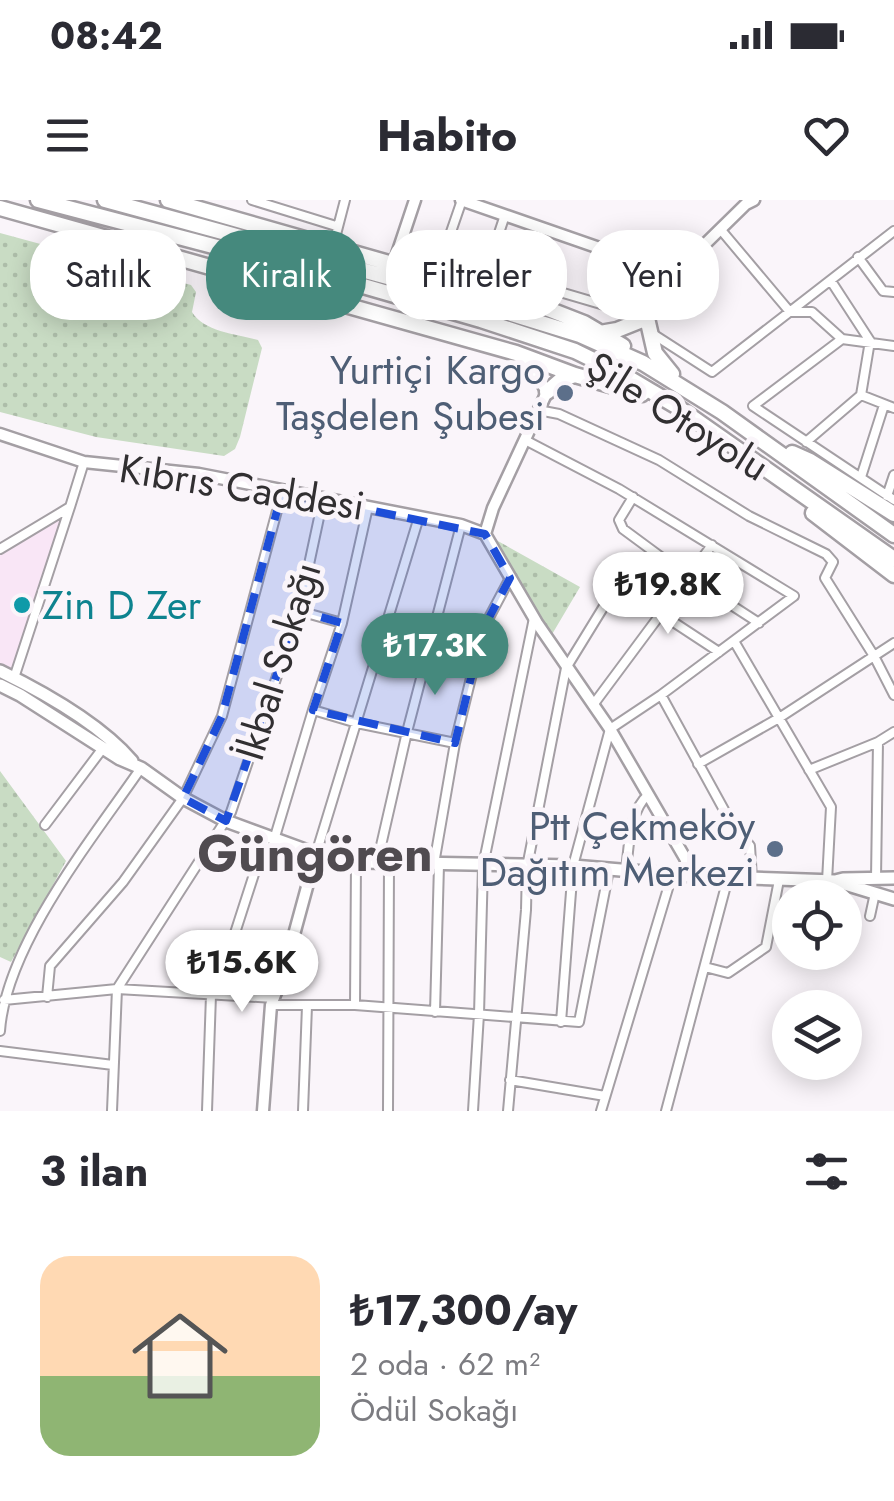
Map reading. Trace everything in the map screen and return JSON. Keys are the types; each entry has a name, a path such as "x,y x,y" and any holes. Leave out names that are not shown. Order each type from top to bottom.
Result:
{"highway":[{"name":"Şile Otoyolu","path":"38,200 346,281 574,351 676,406 894,559"},
{"name":"Şile Otoyolu","path":"105,200 580,334 644,363 690,392 894,535"},
{"path":"168,200 213,206 285,230"},
{"path":"0,208 516,354 676,406"},
{"path":"567,318 602,333 644,363"},
{"path":"580,334 648,325 655,353 690,392"},
{"path":"546,392 562,378 574,375"},
{"path":"764,441 810,461 894,514"},
{"path":"747,458 894,575"}],"main road":[{"path":"0,671 54,700 118,744 138,766"},
{"path":"0,685 226,821 316,854 356,862 573,866 779,880"},
{"path":"837,880 894,878"},
{"path":"862,890 894,900"}],"street":[{"path":"252,200 336,226"},
{"path":"335,230 345,200"},
{"path":"405,230 415,200"},
{"path":"452,230 462,200 481,203 587,244"},
{"path":"747,201 720,230 790,312 812,312 842,339 894,346"},
{"path":"500,230 505,215"},
{"path":"567,298 648,325 712,372 894,230"},
{"path":"858,258 884,292 894,292"},
{"path":"806,442 861,396 870,341 831,280"},
{"path":"648,325 651,320"},
{"path":"842,339 753,406 891,498 894,475"},
{"path":"516,354 531,366 546,392 485,534 566,668 610,728 692,876"},
{"path":"861,396 894,408"},
{"path":"861,478 884,405"},
{"path":"538,410 560,414 659,460 749,516 826,554 833,562 826,578 894,695"},
{"name":"Kıbrıs Caddesi","path":"0,434 84,462 199,474 461,525 485,534"},
{"path":"525,440 633,497 794,596 610,728 573,866 561,1022"},
{"path":"14,678 84,462"},
{"path":"47,997 50,966 123,882 184,798 222,716 282,492"},
{"path":"633,497 619,520 620,526 759,623"},
{"name":"İkbal Sokağı","path":"117,990 226,821 298,611 323,499"},
{"path":"0,550 70,507"},
{"path":"206,1111 211,994 270,838 342,623 368,507"},
{"path":"263,1111 273,1001 419,517"},
{"path":"388,1111 389,1008 383,863 407,732 461,525"},
{"path":"593,705 712,545"},
{"path":"435,1012 437,864 455,743 484,628 510,578"},
{"path":"508,1111 526,910 526,866 566,668 618,585 719,652"},
{"path":"298,611 342,623"},
{"path":"473,1111 484,866 534,618"},
{"path":"734,641 831,807 831,880"},
{"path":"698,764 894,643"},
{"path":"661,695 729,819 750,846 752,878"},
{"path":"313,710 455,743"},
{"path":"809,770 894,732"},
{"path":"870,916 876,878 878,742"},
{"path":"45,824 103,748"},
{"path":"0,1031 4,1000 14,973 52,898 138,766"},
{"path":"626,870 633,822 648,795"},
{"path":"355,1005 356,862"},
{"path":"4,1000 117,990 579,1022 609,870"},
{"path":"601,1111 672,874"},
{"path":"666,1111 728,878"},
{"path":"705,967 728,973 766,948 772,917"},
{"path":"112,1111 117,990"},
{"path":"304,1111 307,1006"},
{"path":"0,1051 113,1065"},
{"path":"510,1080 605,1096"}],"highlighted area":[{"path":"282,492 485,534 510,578 483,629 455,743 313,710 342,623 299,611 226,821 183,798 222,716"}],"shaded area":[{"path":"71,502 12,671 0,666 0,548"}],"green space":[{"path":"0,233 30,241 30,320 186,320 186,284 196,292 192,312 197,319 222,331 258,340 262,348 240,437 235,449 224,456 96,437 0,412"},
{"path":"496,540 580,587 551,636 497,549"},
{"path":"0,771 66,861 11,962 0,957"}],"place":[{"name":"Yurtiçi Kargo Taşdelen Şubesi","path":"565,393"},
{"name":"Zin D Zer","path":"22,605"},
{"name":"Ptt Çekmeköy Dağıtım Merkezi","path":"775,849"}],"district":[{"name":"Güngören","path":"315,853"}]}
